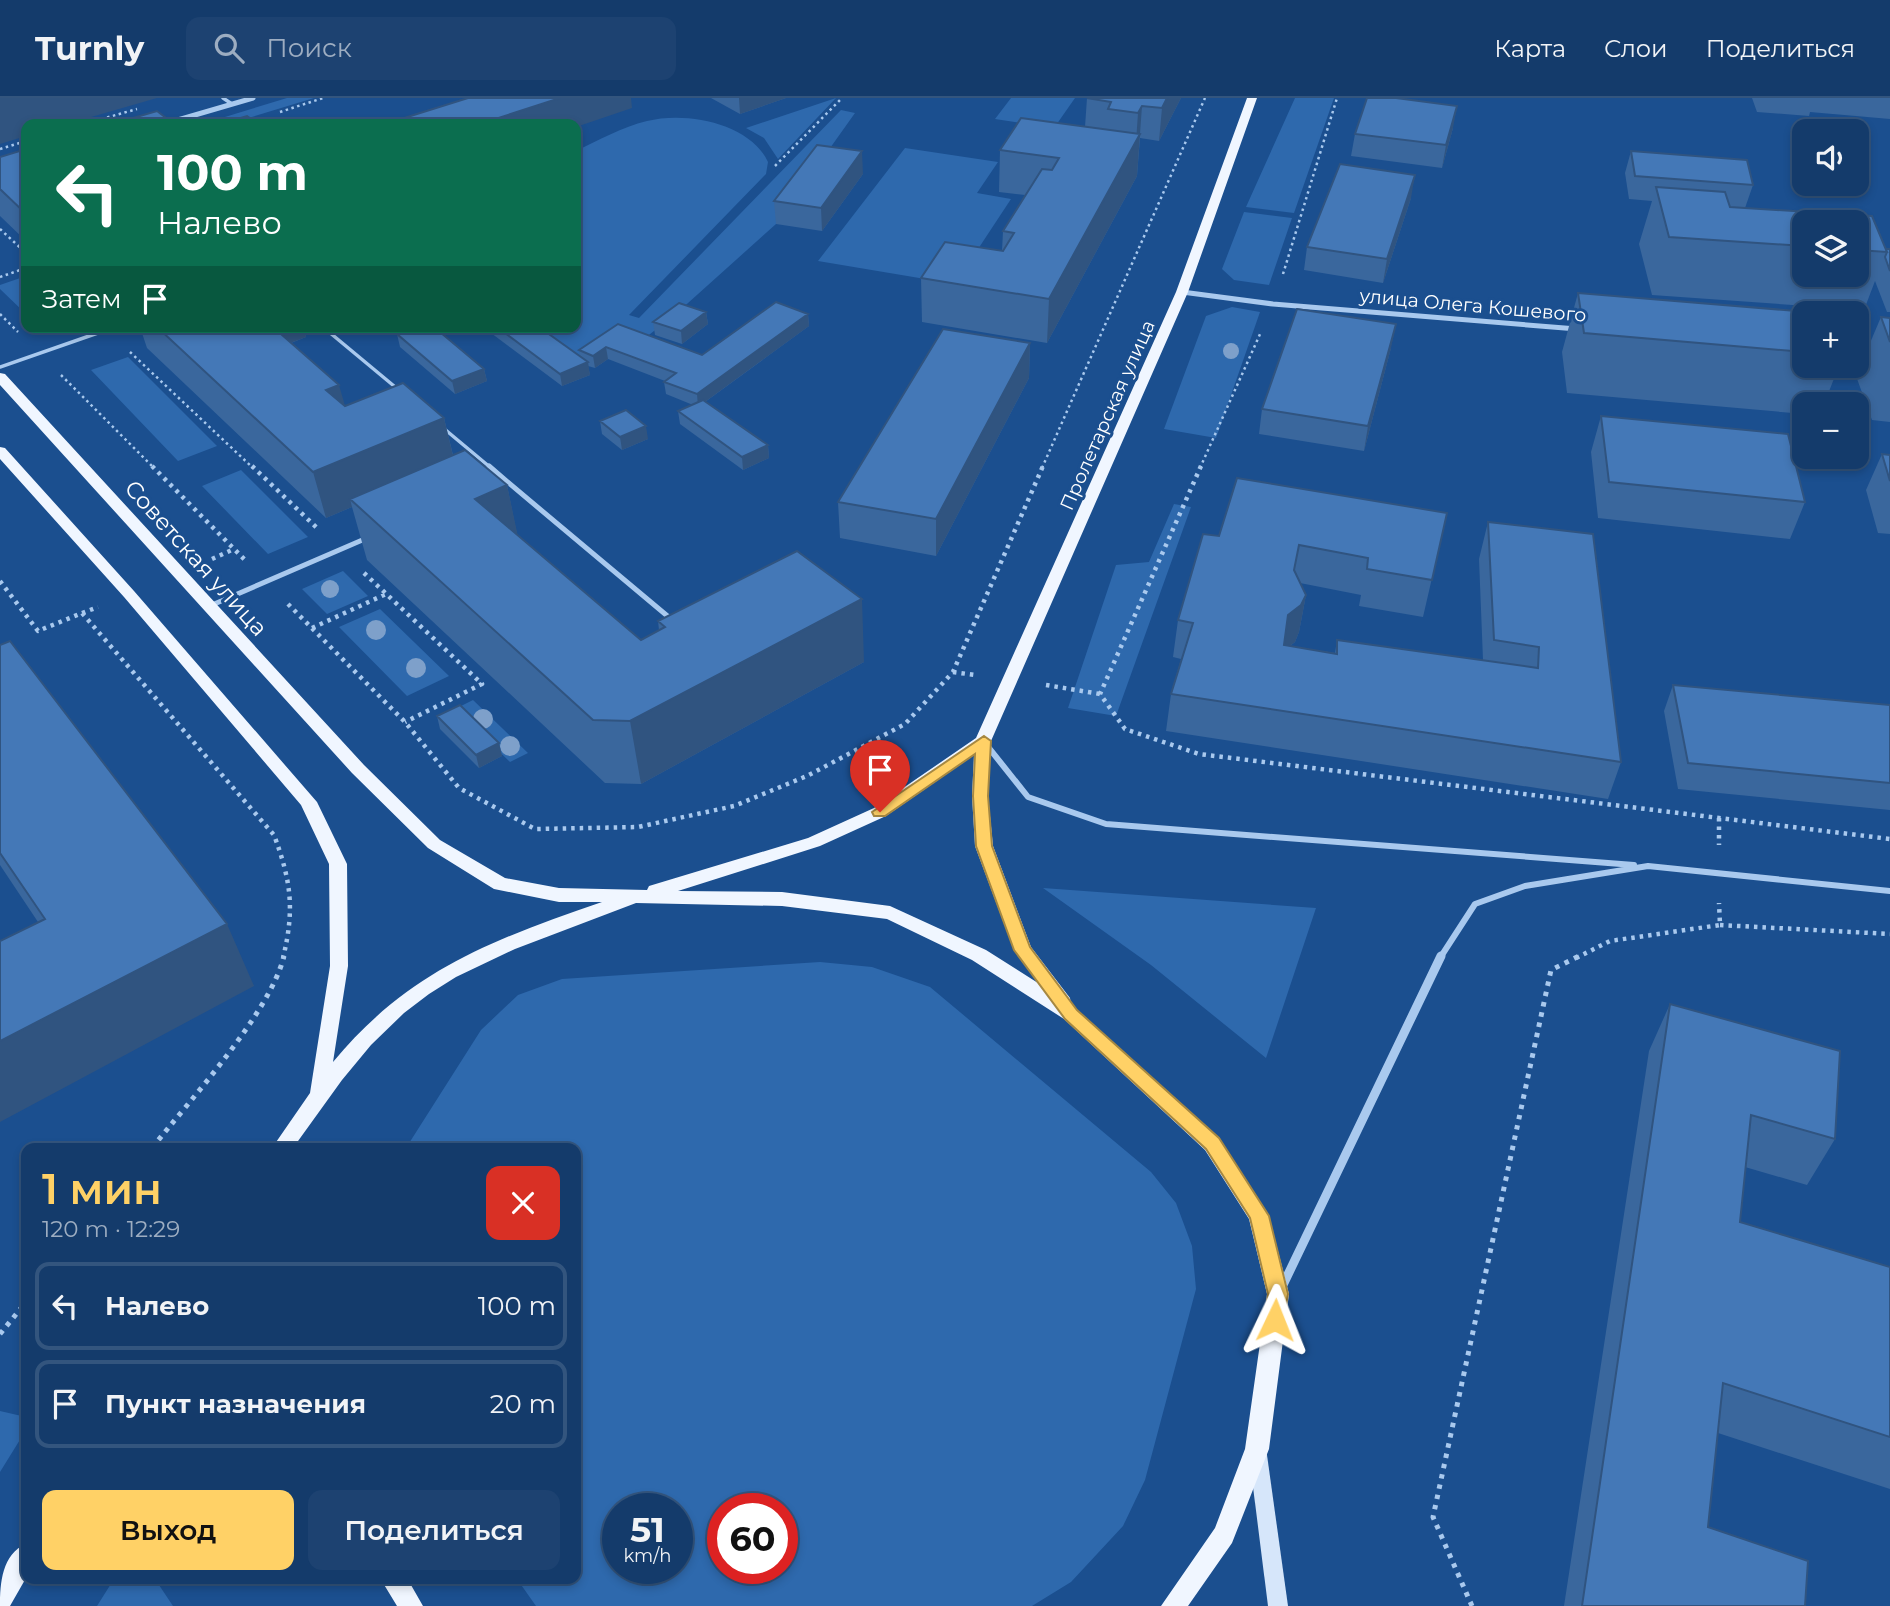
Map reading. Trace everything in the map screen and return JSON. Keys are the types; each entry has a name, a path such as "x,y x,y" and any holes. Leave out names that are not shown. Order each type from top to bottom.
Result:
{"main road":[{"name":"Пролетарская улица","path":"984,741 1182,292 1252,98"},
{"name":"Советская улица","path":"0,377 358,769 434,844 500,884 559,895 782,899 890,913 979,955 1071,1014"},
{"path":"0,451 129,594 308,802 338,864 339,966 318,1096"},
{"path":"285,1143 357,1047 398,1007 469,962 535,933 642,895 814,842 880,812 984,741"},
{"path":"984,741 980,796 984,846 996,887 1023,950 1071,1014 1212,1143 1259,1216 1278,1294 1257,1450 1224,1535 1173,1606"},
{"path":"1257,1450 1278,1606"},
{"path":"0,1599 21,1564"},
{"path":"396,1584 411,1606"}],"street":[{"path":"189,119 253,98"},
{"name":"улица Олега Кошевого","path":"1182,292 1273,304 1587,330"},
{"path":"1869,352 1890,354"},
{"path":"984,741 1028,797 1106,824 1719,872 1890,891"},
{"path":"1278,1294 1433,969 1475,904 1525,886 1648,866"}],"lane":[{"path":"223,98 232,104"},
{"path":"0,367 98,333"},
{"path":"331,333 409,398"},
{"path":"440,425 677,624"},
{"path":"492,484 504,479"},
{"path":"209,606 379,533"}],"path":[{"path":"775,166 842,98"},
{"path":"0,314 405,722 459,788 535,829 638,827 734,806 807,776 905,724 953,672 1205,98"},
{"path":"1337,98 1273,304 1100,694 1125,729 1199,754 1890,839"},
{"path":"102,119 148,106"},
{"path":"0,149 21,143"},
{"path":"0,229 21,248"},
{"path":"0,277 21,270"},
{"path":"0,581 38,631 82,613 274,835 288,874 290,926 279,976 228,1053 156,1143"},
{"path":"312,628 386,594"},
{"path":"1719,818 1720,925"},
{"path":"1472,1606 1433,1517 1551,970 1610,940 1720,925 1890,934"},
{"path":"0,1334 21,1308"}],"shaded area":[{"path":"287,98 314,98 245,119 218,119"},
{"path":"836,98 778,159 764,138 746,128"},
{"path":"1011,98 1075,98 1054,128 995,119"},
{"path":"1295,98 1334,98 1294,213 1246,207"},
{"path":"841,110 855,113 776,224 678,312 640,342 575,361 536,333 581,333 581,149 647,121 663,118 698,119 732,129 747,138 768,162 766,174 629,315 639,318"},
{"path":"905,148 998,162 977,193 1011,199 955,284 818,261"},
{"path":"1244,212 1292,218 1269,285 1234,280 1222,269"},
{"path":"21,278 21,309 0,289 0,285"},
{"path":"1232,307 1260,312 1216,438 1164,429 1206,316"},
{"path":"128,357 217,446 178,461 91,370"},
{"path":"241,470 308,537 268,554 202,486"},
{"path":"1174,504 1191,507 1116,716 1068,708 1116,565 1149,562"},
{"path":"343,571 368,596 327,614 302,589"},
{"path":"380,609 449,676 407,696 339,627"},
{"path":"473,700 528,753 510,762 455,709"},
{"path":"1043,888 1316,908 1266,1058 1151,965"},
{"path":"820,962 872,967 930,987 1151,1172 1176,1203 1192,1246 1196,1289 1145,1480 1123,1526 1071,1582 1032,1606 536,1606 521,1584 581,1584 581,1143 409,1143 481,1030 518,995 562,979"},
{"path":"0,1411 21,1416 21,1438 0,1472"},
{"path":"111,1584 158,1584 173,1606 97,1606"}],"building":[{"path":"468,98 560,98 495,119 401,119"},
{"path":"1087,98 1167,98 1162,108 1142,106 1138,113 1108,109 1111,102"},
{"path":"1367,98 1396,98 1457,106 1446,145 1355,134"},
{"path":"157,111 167,119 129,119"},
{"path":"1021,118 1140,134 1049,299 921,278 945,242 1003,251 1014,233 1003,231 1042,169 1052,170 1059,158 1000,150"},
{"path":"817,145 862,151 821,208 774,201"},
{"path":"21,151 21,209 0,189 0,157"},
{"path":"1631,151 1747,160 1753,185 1635,176"},
{"path":"1340,164 1415,175 1387,259 1307,247"},
{"path":"1656,187 1725,192 1730,207 1792,211 1792,245 1669,237"},
{"path":"1869,216 1872,216 1887,252 1869,251"},
{"path":"1886,249 1890,249 1890,271 1885,257"},
{"path":"1578,293 1792,311 1792,351 1584,333"},
{"path":"776,302 808,314 697,394 664,382 676,373 606,347 593,356 579,350 618,324 702,355"},
{"path":"679,303 706,312 681,331 653,322"},
{"path":"1297,309 1396,324 1368,426 1262,409"},
{"path":"1881,317 1890,318 1890,342"},
{"path":"943,329 1030,343 936,519 838,502"},
{"path":"163,333 280,333 339,385 326,390 345,406 403,383 444,418 313,472"},
{"path":"441,333 484,369 452,381 397,334"},
{"path":"505,333 547,333 588,362 560,374"},
{"path":"703,400 768,445 742,457 678,411"},
{"path":"626,410 646,426 620,437 600,421"},
{"path":"1601,416 1788,434 1792,450 1792,469 1797,469 1805,502 1609,482"},
{"path":"465,450 507,485 475,499 641,640 665,627 658,621 797,551 862,599 630,721 593,720 350,499"},
{"path":"1882,454 1890,455 1890,481"},
{"path":"1237,478 1447,513 1432,580 1367,569 1368,558 1299,545 1294,570 1306,595 1301,605 1288,615 1284,645 1337,654 1337,640 1538,668 1539,647 1494,640 1488,522 1593,534 1621,762 1171,694 1193,623 1178,620 1203,534 1219,536"},
{"path":"10,641 227,924 0,1041 0,941 45,919 0,853 0,645"},
{"path":"1673,685 1890,705 1890,783 1688,763"},
{"path":"460,705 499,743 476,755 437,716"},
{"path":"1670,1004 1840,1051 1835,1139 1751,1115 1740,1222 1890,1267 1890,1437 1723,1383 1708,1527 1808,1561 1805,1606 1582,1606"}],"route":[{"path":"880,812 926,778 984,741 980,796 984,846 996,887 1023,950 1071,1014 1212,1143 1259,1216 1278,1294 1275,1320"}]}
